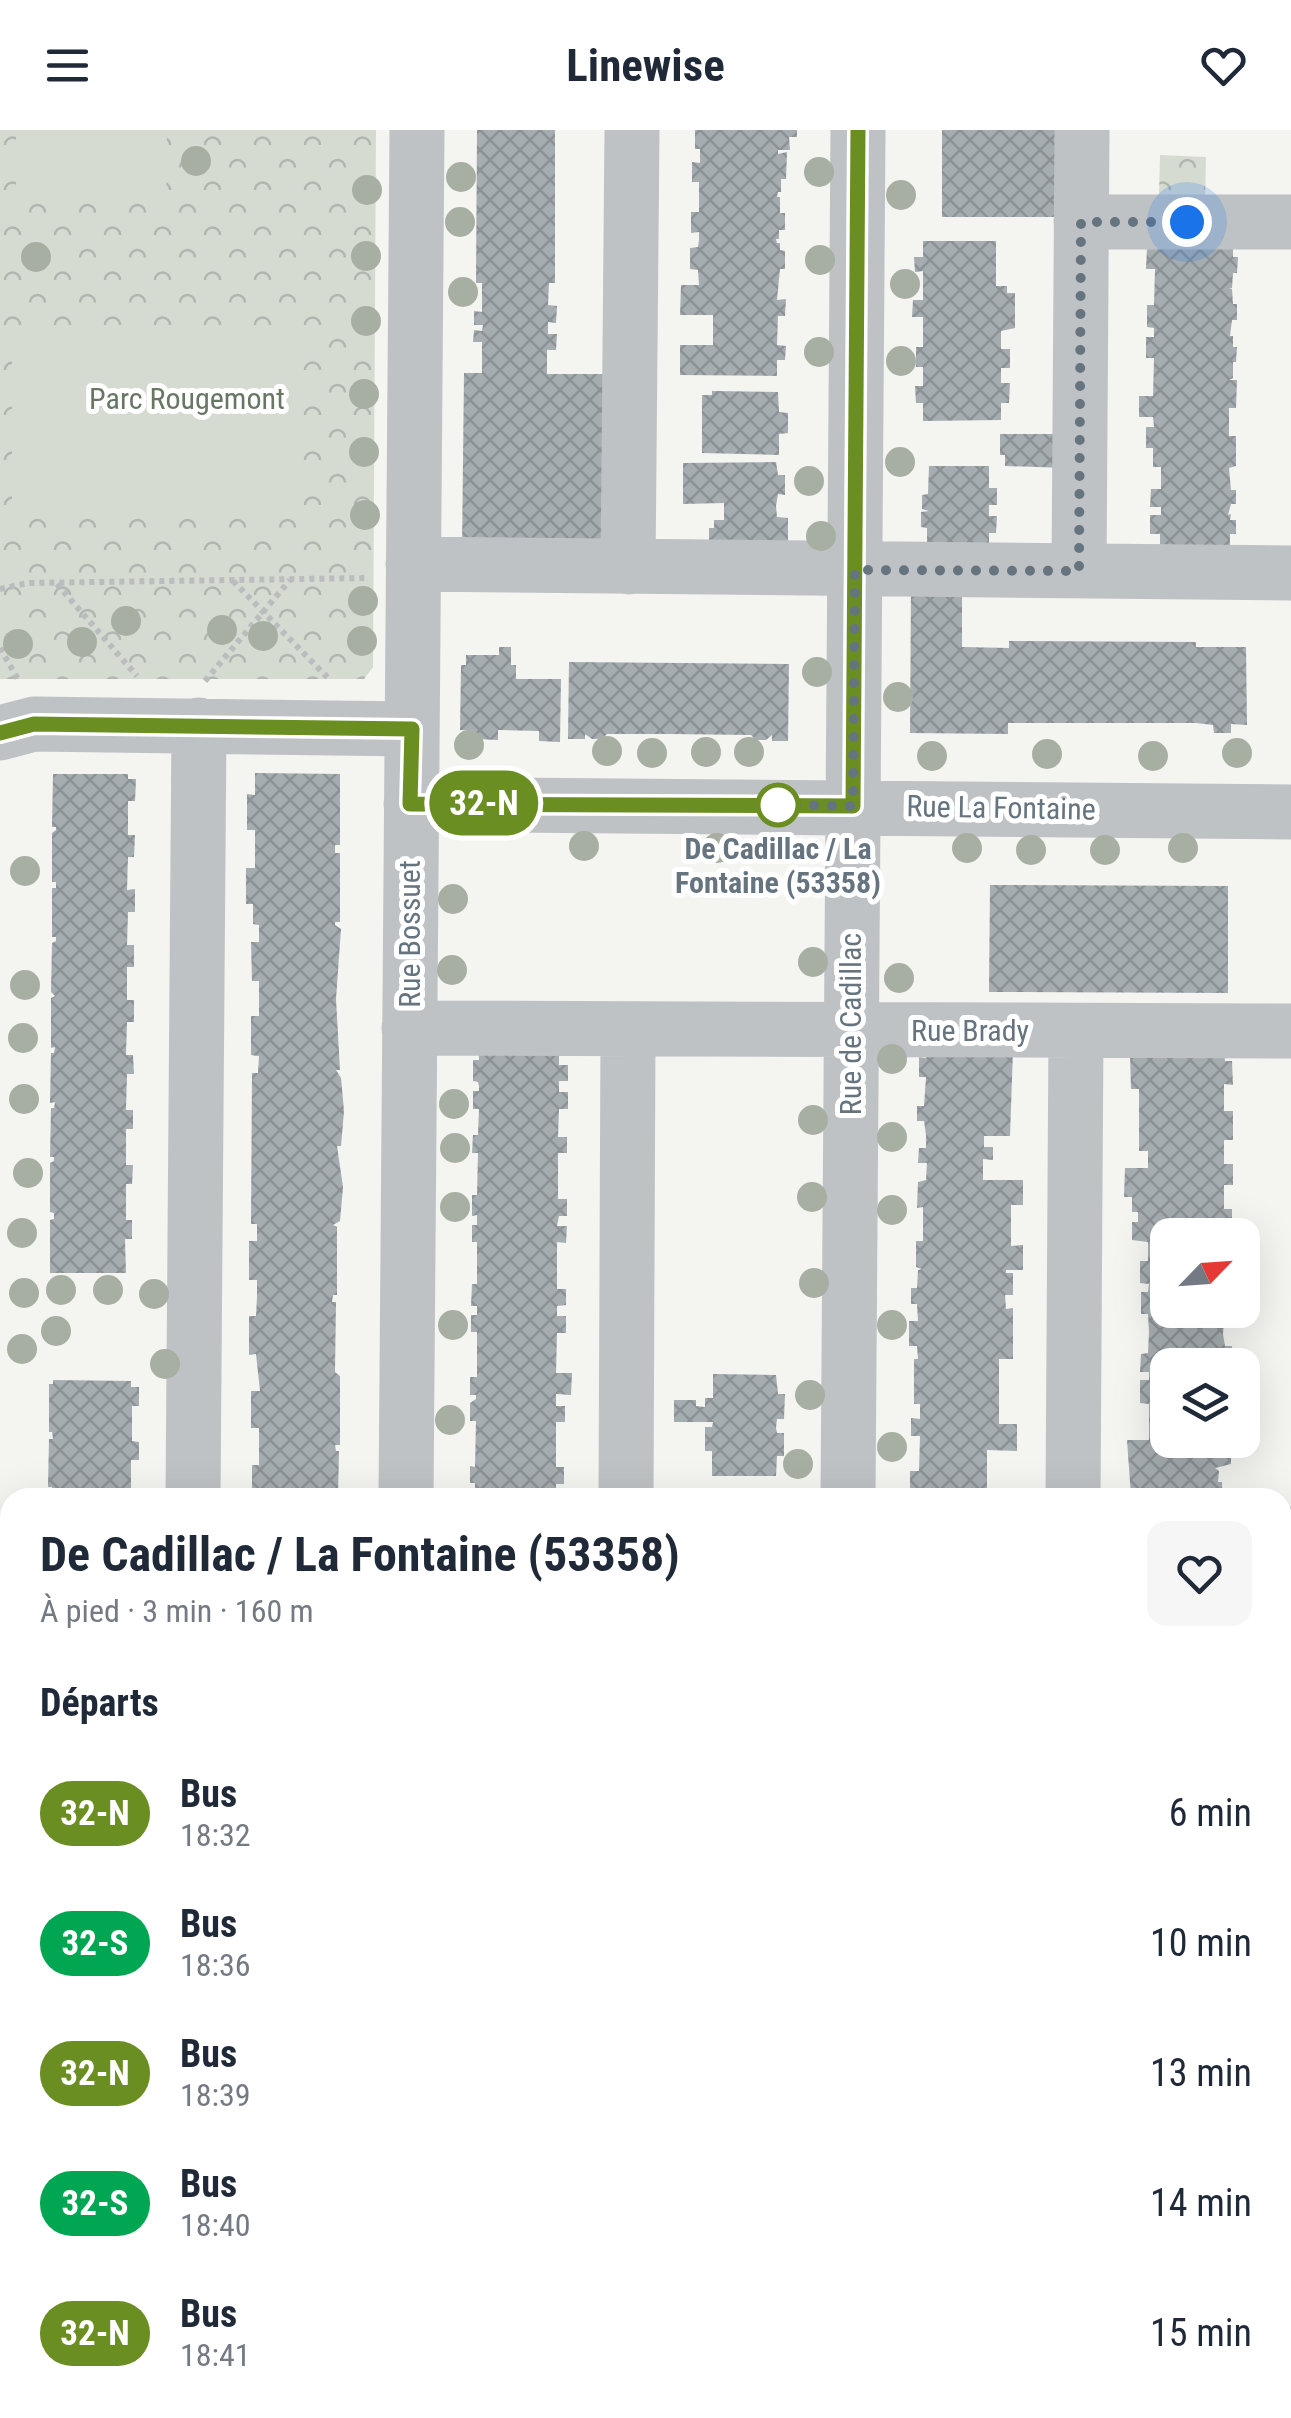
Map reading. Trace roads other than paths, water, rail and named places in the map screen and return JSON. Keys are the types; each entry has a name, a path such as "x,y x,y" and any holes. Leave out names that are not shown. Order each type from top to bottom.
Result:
{"street":[{"name":"Rue Bossuet","path":"406,1488 412,729 395,571 417,130"},
{"path":"628,567 632,130"},
{"name":"Rue de Cadillac","path":"848,1488 858,130"},
{"path":"1079,571 1082,130"},
{"path":"1081,222 1291,222"},
{"path":"395,571 628,567 1291,572"},
{"path":"0,733 34,724 201,704 412,729"},
{"path":"193,1488 201,704"},
{"name":"Rue La Fontaine","path":"410,804 1291,812"},
{"name":"Rue Brady","path":"409,1028 1291,1031"},
{"path":"626,1488 628,1031"},
{"path":"1073,1488 1076,1032"}],"place":[{"name":"De Cadillac / La Fontaine (53358)","path":"778,805"}],"park label":[{"name":"Parc Rougemont","path":"187,399"}]}
